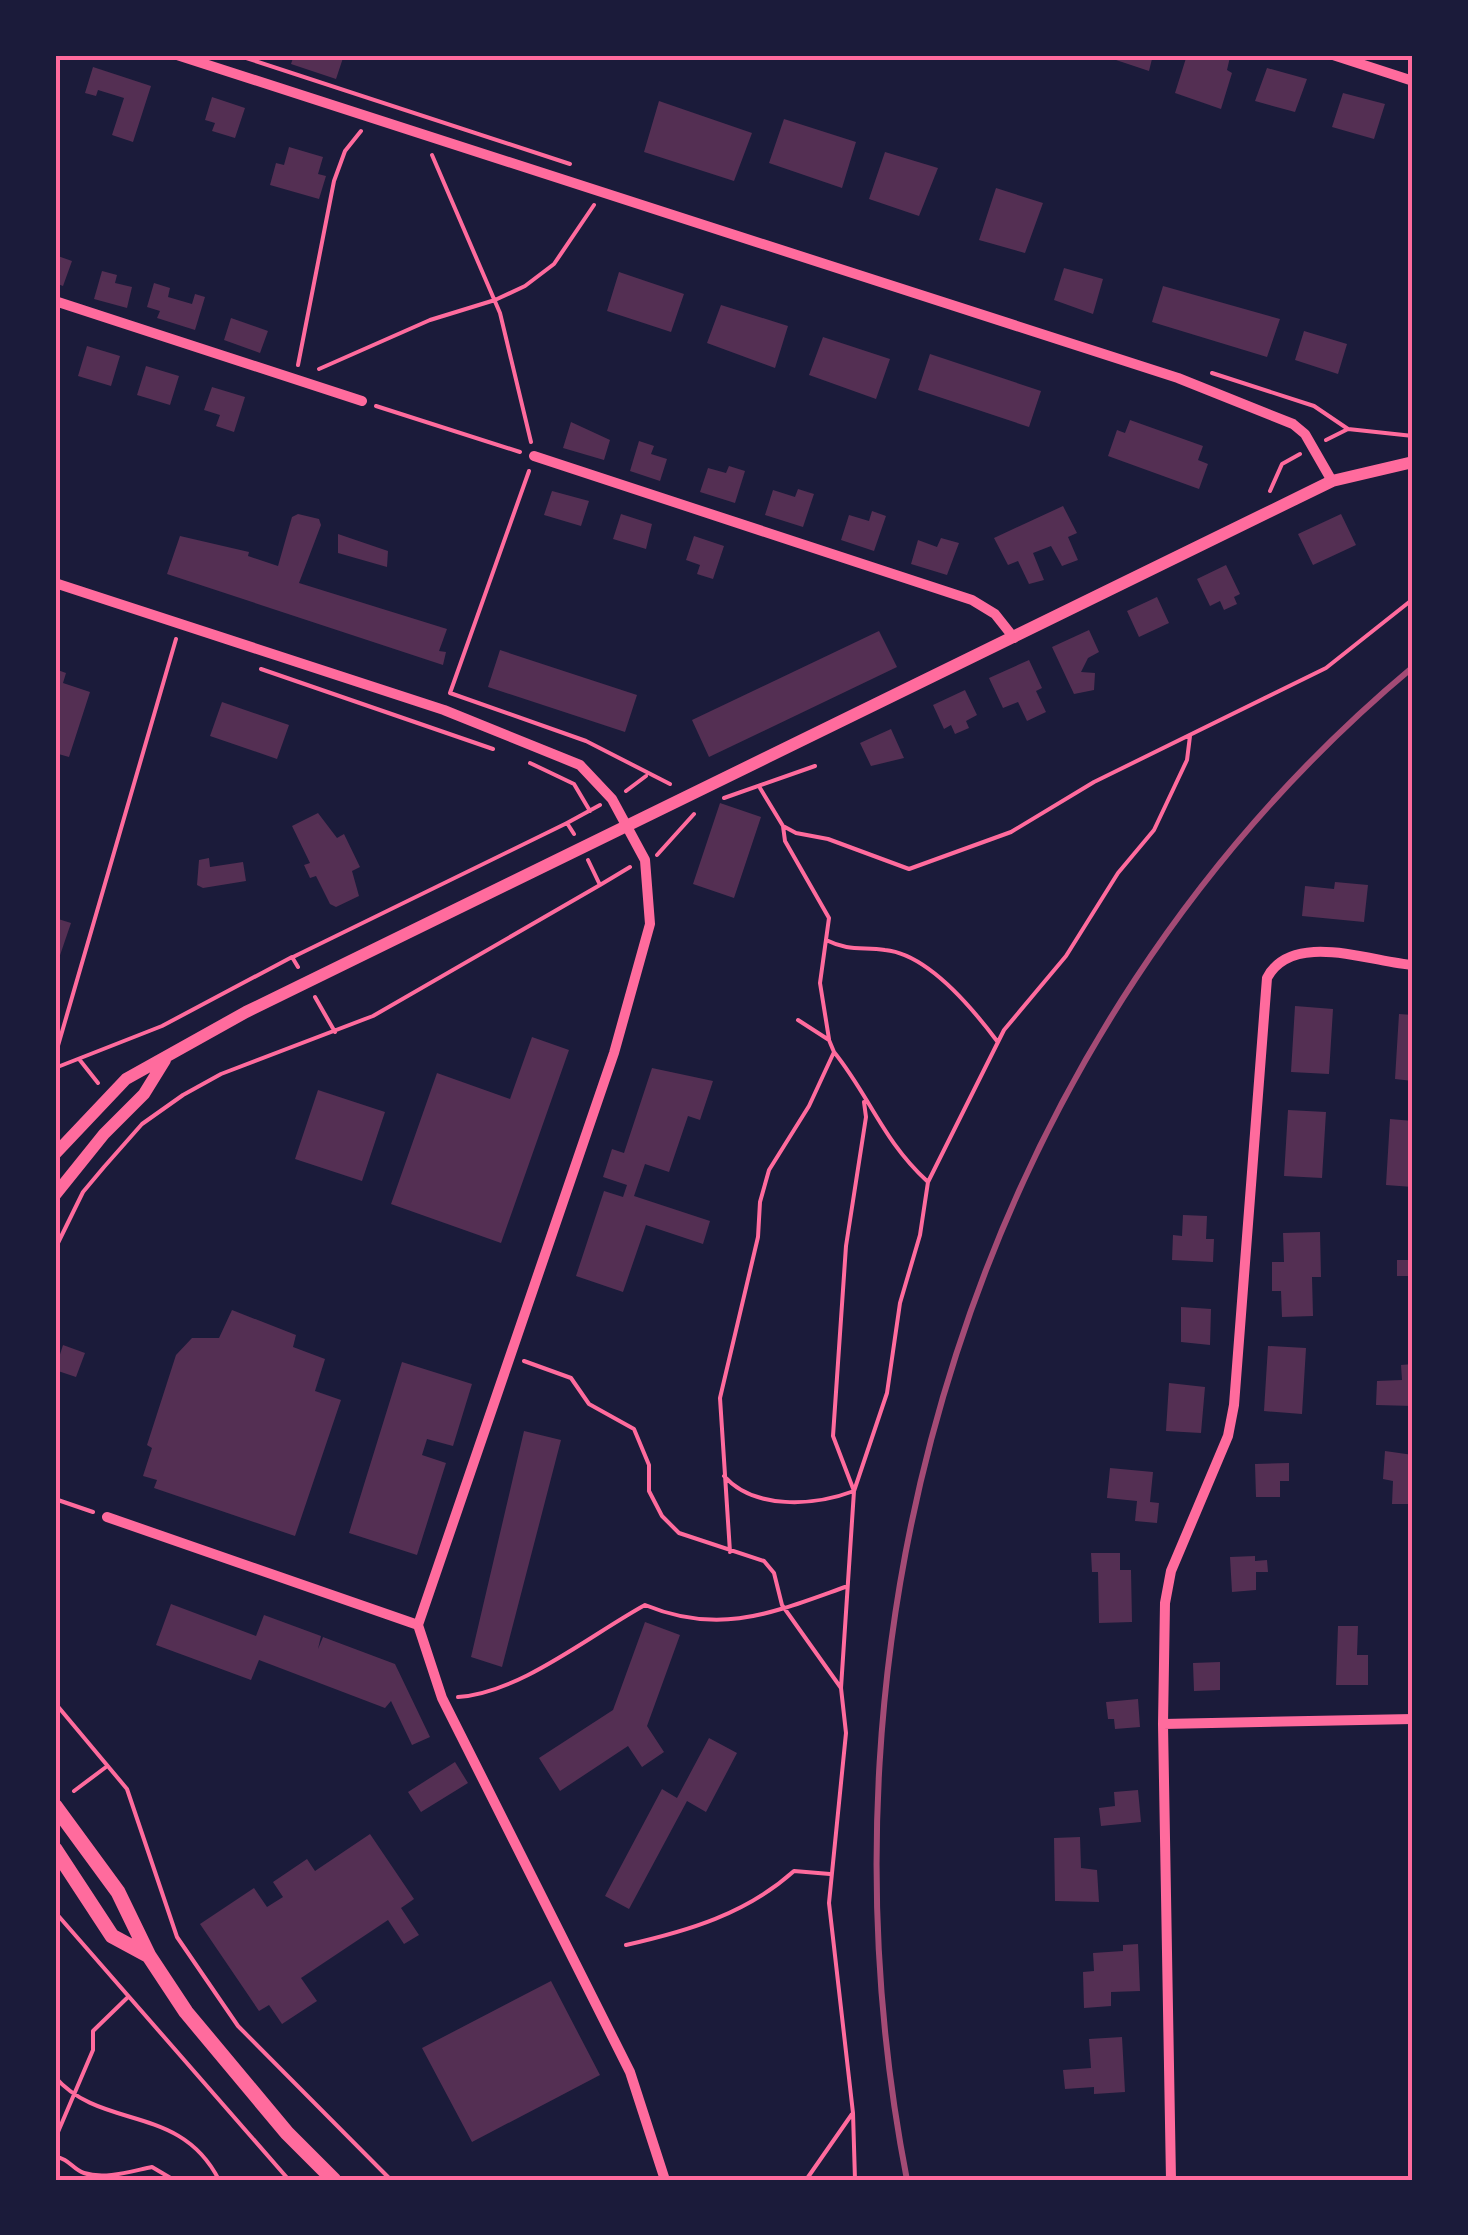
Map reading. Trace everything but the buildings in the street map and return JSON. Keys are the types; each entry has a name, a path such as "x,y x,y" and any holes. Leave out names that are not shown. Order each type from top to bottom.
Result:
{"main road":[{"path":"55,1806 118,1892 149,1956 186,2012 334,2180"},
{"path":"55,1849 112,1936 149,1956"}],"street":[{"path":"178,55 1178,378 1294,424 1305,434 1332,481"},
{"path":"1333,55 1413,81"},
{"path":"55,302 362,401"},
{"path":"534,456 972,600 994,614 1014,638"},
{"path":"55,1154 126,1079 307,983 1332,481 1413,462"},
{"path":"55,583 444,710 555,754 597,777 629,826 645,860 651,903 644,948 614,1053 418,1626 442,1698 617,2043 645,2112 665,2180"},
{"path":"1171,2180 1162,1724 1165,1603 1170,1570 1228,1436 1234,1405 1267,978 1272,968 1291,956 1312,952 1413,965"},
{"path":"55,1195 104,1134 144,1094 165,1060"},
{"path":"107,1517 418,1626"},
{"path":"1162,1724 1413,1719"}],"path":[{"path":"362,129 345,151 334,181 302,328 298,380 416,326 496,300 554,264 594,205"},
{"path":"431,152 496,300 534,456 450,693 586,741 665,784"},
{"path":"362,401 534,456"},
{"path":"1348,429 1413,436"},
{"path":"784,826 910,868 1012,832 1094,782 1326,668 1413,599"},
{"path":"55,1056 176,640 160,634"},
{"path":"251,665 500,751"},
{"path":"854,2180 852,2113 843,2048 830,1874 846,1733 841,1688 854,1492 887,1393 900,1304 920,1235 928,1182 998,1042 1026,1000 1066,956 1118,873 1154,830 1187,760 1190,736"},
{"path":"55,1068 162,1026 292,957 590,811 574,784 528,762"},
{"path":"711,804 815,766"},
{"path":"626,791 646,776"},
{"path":"760,788 784,826 786,841 828,918 820,982 834,1052 905,1161 928,1182"},
{"path":"55,1249 83,1192 142,1124 221,1074 373,1016 666,847 697,811"},
{"path":"567,823 600,885"},
{"path":"826,940 848,951 889,950 942,978 967,1001 998,1042"},
{"path":"292,957 335,1032"},
{"path":"798,1020 829,1040"},
{"path":"730,1552 720,1398 758,1237 760,1202 769,1170 809,1106 834,1052"},
{"path":"79,1060 101,1086"},
{"path":"854,1492 834,1436 846,1246 866,1116 864,1102"},
{"path":"511,1357 571,1378 589,1404 634,1429 649,1465 650,1491 662,1516 679,1533 764,1561 774,1573 782,1605 841,1688"},
{"path":"724,1476 738,1491 770,1501 854,1492"},
{"path":"55,1499 107,1517"},
{"path":"442,1698 490,1694 594,1638 645,1605 692,1621 715,1623 845,1587"},
{"path":"55,1703 108,1765 132,1801 162,1902 192,1961 238,2026 391,2180"},
{"path":"74,1791 108,1765"},
{"path":"626,1945 719,1919 768,1894 794,1871 830,1874"},
{"path":"55,1912 289,2180"},
{"path":"55,2140 93,2050 94,2031 127,1998"},
{"path":"55,2078 121,2114 178,2134 210,2162 219,2180"},
{"path":"806,2180 852,2113"},
{"path":"55,2158 63,2158 82,2173 104,2176 152,2166 174,2180"}],"railway":[{"path":"907,2180 880,1972 880,1763 905,1556 956,1354 1033,1161 1135,980 1262,814 1413,667"}]}
